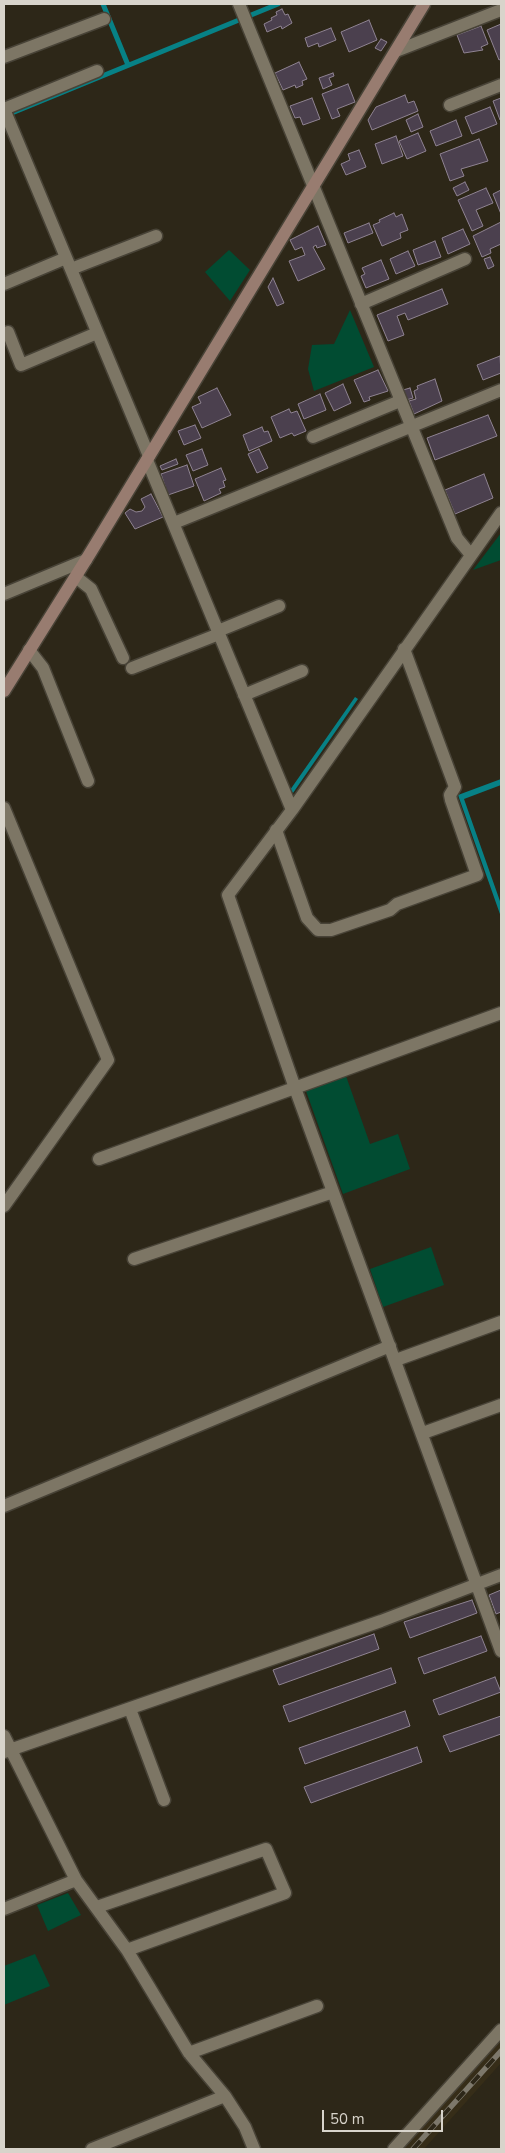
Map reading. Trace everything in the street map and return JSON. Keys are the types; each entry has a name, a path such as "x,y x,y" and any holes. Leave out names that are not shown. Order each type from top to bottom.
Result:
{"street":[{"path":"239,4 456,538 471,555"},
{"path":"4,691 76,577 424,4"},
{"path":"396,51 501,10"},
{"path":"4,57 104,19"},
{"path":"97,71 4,109 7,125 97,333 218,633 292,810"},
{"path":"450,105 501,85"},
{"path":"4,284 156,236"},
{"path":"361,304 465,259"},
{"path":"8,332 22,364 97,333"},
{"path":"174,523 501,390"},
{"path":"313,437 400,401"},
{"path":"501,513 292,810 228,896 295,1088 423,1433 501,1652"},
{"path":"4,594 86,560"},
{"path":"76,577 91,589 123,658"},
{"path":"132,668 279,606"},
{"path":"276,830 307,918 318,930 331,930 390,910 397,904 477,875 451,800 450,795 455,787 404,649"},
{"path":"29,650 43,668 88,781"},
{"path":"244,695 302,671"},
{"path":"4,808 108,1060 4,1206"},
{"path":"99,1159 501,1014"},
{"path":"134,1259 333,1192"},
{"path":"396,1360 501,1322"},
{"path":"4,1506 390,1346"},
{"path":"423,1433 501,1405"},
{"path":"7,1750 381,1621 501,1575"},
{"path":"130,1709 164,1800"},
{"path":"4,1736 7,1750 76,1880 127,1950 189,2053 225,2096 245,2127 254,2149"},
{"path":"97,1907 266,1849 285,1893 127,1950"},
{"path":"4,1909 76,1880"},
{"path":"189,2053 316,2006"},
{"path":"394,2149 501,2030"},
{"path":"92,2149 225,2096"}],"shaded area":[{"path":"501,2036 501,2063 424,2149 401,2149"}],"green space":[{"path":"229,250 250,270 230,301 205,272"},
{"path":"350,310 374,367 314,391 308,369 312,345 334,344"},
{"path":"501,533 501,560 473,570"},
{"path":"346,1076 370,1144 398,1134 410,1169 343,1194 306,1091"},
{"path":"431,1247 444,1285 383,1307 370,1269"},
{"path":"68,1893 81,1915 48,1931 37,1905"},
{"path":"35,1954 50,1986 4,2005 4,1966"}],"water":[{"path":"355,697 358,699 293,793 290,790"},
{"path":"501,779 501,785 464,799 501,904 501,917 458,795"}],"building":[{"path":"282,9 285,15 288,14 292,23 282,29 281,26 267,32 264,24 272,20 271,18 277,15 276,12"},
{"path":"369,20 377,40 349,52 341,32"},
{"path":"501,24 501,59 499,60 487,30"},
{"path":"481,26 488,44 481,47 483,50 464,53 457,35"},
{"path":"331,28 336,40 319,47 318,43 308,47 305,38"},
{"path":"381,39 387,42 381,51 375,48"},
{"path":"299,62 307,79 302,81 303,85 296,88 295,85 283,90 275,73"},
{"path":"333,73 334,76 329,78 332,85 323,89 319,78"},
{"path":"348,84 355,102 337,109 340,116 332,119 322,94"},
{"path":"405,95 408,103 414,101 418,111 372,130 368,120 376,107"},
{"path":"312,98 320,119 303,125 300,117 295,118 290,106"},
{"path":"501,98 501,119 500,120 493,101"},
{"path":"490,107 497,124 472,134 465,117"},
{"path":"418,114 423,127 411,132 406,120"},
{"path":"456,120 462,136 436,146 430,131"},
{"path":"418,133 426,151 407,159 399,141"},
{"path":"396,136 403,156 382,164 375,144"},
{"path":"479,139 488,161 461,169 464,176 450,181 440,154"},
{"path":"359,150 366,167 346,175 341,164 350,160 348,154"},
{"path":"465,182 469,190 457,196 453,188"},
{"path":"486,188 493,203 476,210 483,226 472,231 458,200"},
{"path":"501,190 501,214 493,194"},
{"path":"394,213 396,217 402,214 408,230 400,233 401,238 382,246 373,225"},
{"path":"501,222 501,244 490,249 491,253 482,257 473,236"},
{"path":"369,223 373,233 348,243 344,233"},
{"path":"318,226 326,245 317,248 316,245 313,247 325,269 298,281 289,261 305,255 302,247 295,250 290,240"},
{"path":"463,229 470,244 448,254 442,238"},
{"path":"435,241 441,257 418,265 413,250"},
{"path":"408,251 415,266 396,274 390,259"},
{"path":"490,257 494,266 488,269 484,259"},
{"path":"381,260 389,279 366,288 361,276 365,274 362,268"},
{"path":"273,278 284,303 277,306 268,287"},
{"path":"442,289 448,304 408,320 405,313 397,316 404,335 388,341 377,315"},
{"path":"500,356 501,373 483,380 477,365"},
{"path":"378,370 388,391 369,397 370,400 364,402 354,380"},
{"path":"435,379 442,401 414,414 409,401 416,399 414,391 418,389 417,386"},
{"path":"343,384 351,403 334,411 325,393"},
{"path":"217,388 231,415 202,428 192,407 201,403 198,397"},
{"path":"410,388 413,398 406,400 403,390"},
{"path":"320,394 326,410 304,419 298,404"},
{"path":"289,409 291,413 297,411 306,431 294,436 292,433 280,438 271,417"},
{"path":"488,415 497,436 435,460 427,438"},
{"path":"195,425 201,438 184,445 178,431"},
{"path":"262,427 264,432 268,431 272,441 249,451 243,435"},
{"path":"202,449 208,465 193,471 186,455"},
{"path":"259,449 268,468 257,473 248,454"},
{"path":"176,459 178,464 162,470 160,466"},
{"path":"187,465 194,486 168,495 161,474"},
{"path":"221,468 226,480 223,481 225,487 219,489 221,493 204,501 195,479"},
{"path":"484,474 493,498 455,514 445,490"},
{"path":"151,494 163,517 135,529 125,513 130,509 136,512 142,511 145,507 141,499"},
{"path":"501,1590 501,1612 496,1614 489,1595"},
{"path":"472,1600 477,1613 410,1638 404,1622"},
{"path":"374,1634 379,1649 279,1685 273,1670"},
{"path":"481,1636 487,1651 424,1674 418,1658"},
{"path":"391,1668 396,1683 289,1722 283,1706"},
{"path":"495,1677 501,1692 439,1715 433,1700"},
{"path":"405,1711 410,1726 305,1764 299,1748"},
{"path":"501,1716 501,1734 450,1752 443,1736"},
{"path":"417,1747 422,1762 311,1803 304,1787"}],"waterway":[{"path":"103,4 128,65"},
{"path":"7,115 278,4"}],"railway":[{"path":"413,2149 501,2051"}]}
